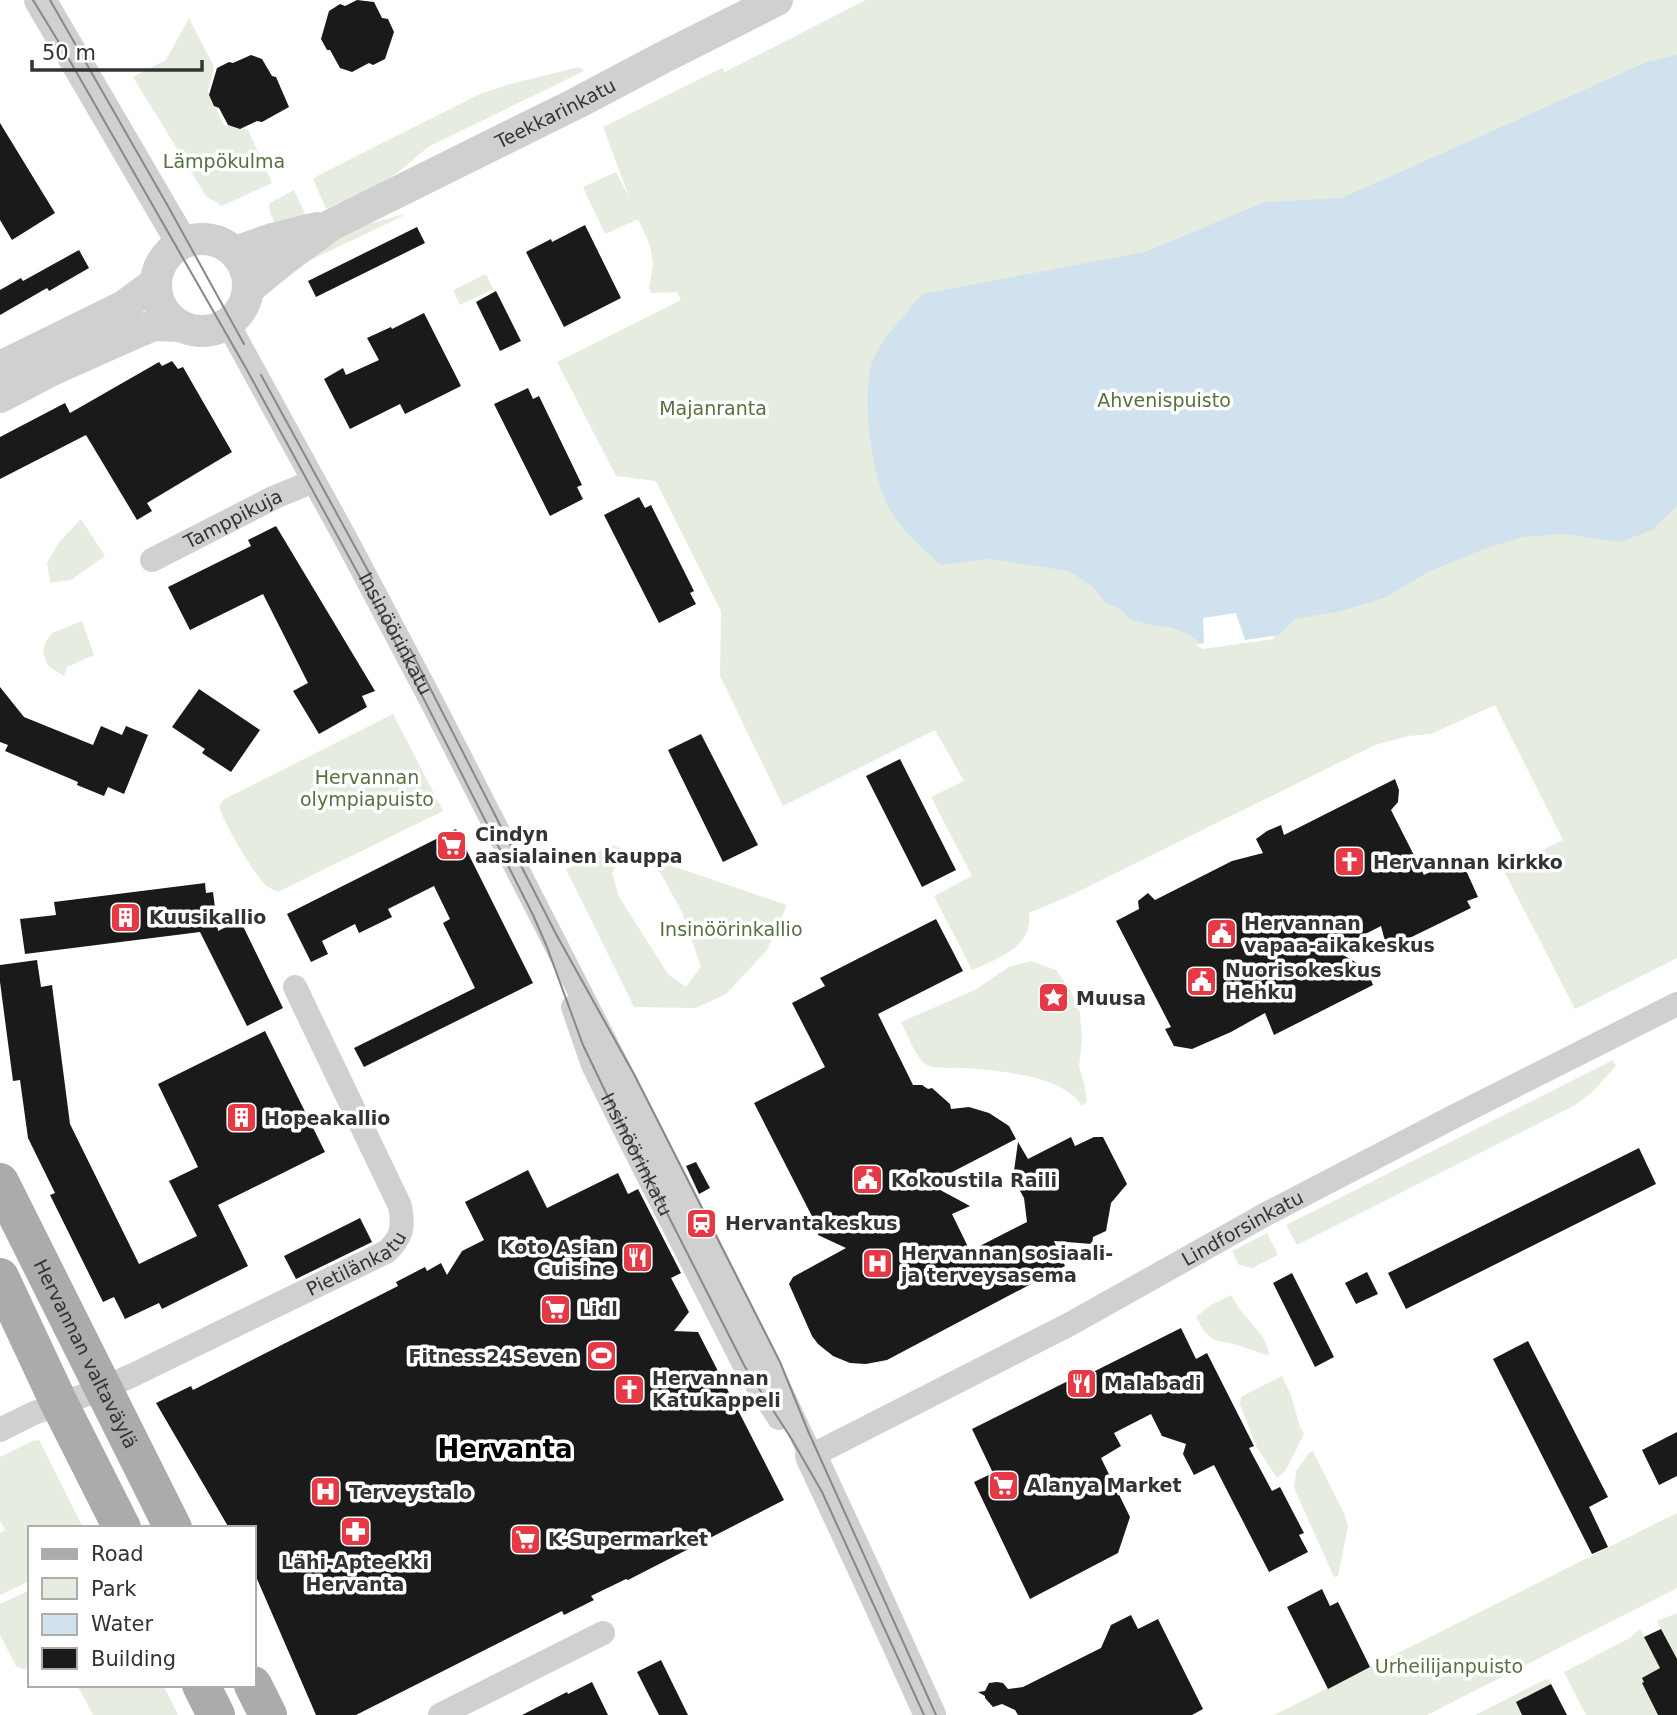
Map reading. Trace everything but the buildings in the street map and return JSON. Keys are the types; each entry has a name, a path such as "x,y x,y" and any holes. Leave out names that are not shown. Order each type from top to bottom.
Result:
{"main road":[{"name":"Hervannan valtaväylä","path":"0,1182 172,1526"},
{"path":"0,1277 59,1404 121,1526"},
{"path":"202,1687 216,1715"},
{"path":"254,1687 268,1715"}],"street":[{"path":"40,0 182,243"},
{"name":"Teekkarinkatu","path":"249,288 331,225 777,0"},
{"name":"Teekkarinkatu","path":"235,252 272,239 331,225"},
{"path":"0,397 50,371 154,325 213,331 228,324 243,309 249,288 246,274 235,252 219,242 201,238 182,243 169,252 159,266 155,283 160,300 166,313 179,326"},
{"path":"0,368 124,306 155,283"},
{"name":"Insinöörinkatu","path":"228,324 417,673 737,1300 930,1715"},
{"name":"Tamppikuja","path":"152,560 275,496 314,481"},
{"name":"Pietilänkatu","path":"0,1430 34,1413 102,1390 386,1252 395,1244 400,1235 400,1206 295,988"},
{"name":"Lindforsinkatu","path":"811,1456 1070,1324 1293,1200 1453,1116 1677,1004"},
{"path":"440,1715 603,1633"}],"green space":[{"name":"Ahvenispuisto","path":"866,0 1677,0 1677,958 1575,1009 1503,869 1563,840 1495,705 1431,734 1409,736 1375,745 1067,897 1029,913 1029,925 1025,935 1012,950 972,970 934,896 972,876 931,797 964,781 935,730 783,806 720,676 721,611 656,481 616,476 557,362 681,300 677,292 652,293 649,289 653,265 650,245 638,219 605,234 583,187 616,172 629,197 603,127 722,68 725,72"},
{"name":"Lämpökulma","path":"189,18 214,67 208,92 224,125 248,130 272,183 222,206 206,196 133,77 166,60"},
{"path":"579,67 584,71 428,147 383,182 326,209 313,179 319,175 480,94"},
{"path":"294,190 306,216 276,227 269,209 270,203"},
{"path":"404,214 401,217 298,266 354,228"},
{"path":"486,274 493,289 460,305 453,290"},
{"path":"81,519 105,556 71,580 50,583 47,563 59,542"},
{"path":"82,621 94,655 67,667 64,676 48,666 43,653 45,643 52,633"},
{"name":"Hervannan olympiapuisto","path":"393,714 443,811 278,892 268,887 249,862 227,824 219,807 223,800"},
{"name":"Insinöörinkallio","path":"611,845 787,905 767,950 726,994 696,1008 634,1007 566,869","holes":["641,857 661,874 682,912 701,967 686,987 668,974 619,897 612,873 619,860"]},
{"path":"1031,961 1056,970 1070,990 1080,1013 1082,1039 1079,1067 1087,1101 1082,1106 1060,1087 1028,1076 992,1070 929,1066 915,1051 901,1022 975,990 1009,967"},
{"path":"1613,1060 1616,1066 1591,1093 1575,1105 1297,1245 1286,1225"},
{"path":"1267,1233 1278,1255 1252,1268 1239,1265 1232,1251"},
{"path":"1231,1295 1263,1337 1269,1356 1214,1340 1204,1331 1196,1317 1211,1305"},
{"path":"1282,1376 1304,1434 1286,1470 1277,1478 1257,1448 1240,1404 1241,1397"},
{"path":"39,1440 82,1526 28,1526 28,1582 0,1595 0,1533 5,1530 0,1521 0,1457"},
{"path":"1313,1451 1348,1526 1338,1576 1334,1577 1294,1488 1296,1471"},
{"name":"Urheilijanpuisto","path":"1677,1513 1677,1588 1427,1715 1274,1715"},
{"path":"28,1591 28,1668 16,1666 0,1635 0,1604"},
{"path":"1677,1613 1677,1665 1642,1683 1658,1715 1586,1715 1564,1672 1630,1638 1640,1629 1655,1657 1671,1649 1657,1621"},
{"path":"1548,1679 1551,1684 1516,1702 1522,1715 1475,1715 1544,1680"},
{"path":"78,1687 164,1687 178,1715 93,1715"}],"water":[{"path":"1677,55 1677,506 1652,530 1620,542 1563,534 1523,537 1481,550 1430,571 1384,598 1341,611 1295,619 1279,635 1203,646 1190,635 1172,628 1130,619 1120,609 1105,602 1093,587 1069,571 990,559 941,565 907,533 890,510 873,458 868,417 869,378 872,363 881,346 922,294 1145,252 1265,202 1342,198 1647,62"}],"pier":[{"path":"1236,613 1245,640 1274,636 1274,639 1203,649 1196,645 1204,643 1203,618"}],"tram line":[{"path":"33,0 247,370 391,634 533,915 583,1045 606,1093 745,1367 822,1492 924,1715"},
{"path":"50,0 244,344"},
{"path":"261,375 372,578"},
{"path":"410,649 556,934 635,1076 780,1362 808,1431 936,1715"}],"place":[{"name":"Cindyn aasialainen kauppa","path":"452,845"},
{"name":"Hervannan kirkko","path":"1350,862"},
{"name":"Kuusikallio","path":"126,917"},
{"name":"Hervannan vapaa-aikakeskus","path":"1221,934"},
{"name":"Nuorisokeskus Hehku","path":"1202,981"},
{"name":"Muusa","path":"1053,998"},
{"name":"Hopeakallio","path":"241,1118"},
{"name":"Kokoustila Raili","path":"868,1180"},
{"name":"Hervantakeskus","path":"702,1223"},
{"name":"Koto Asian Cuisine","path":"638,1258"},
{"name":"Hervannan sosiaali- ja terveysasema","path":"878,1264"},
{"name":"Lidl","path":"556,1309"},
{"name":"Fitness24Seven","path":"601,1356"},
{"name":"Malabadi","path":"1081,1383"},
{"name":"Hervannan Katukappeli","path":"629,1389"},
{"name":"Alanya Market","path":"1004,1485"},
{"name":"Terveystalo","path":"326,1492"},
{"name":"Lähi-Apteekki Hervanta","path":"355,1531"},
{"name":"K-Supermarket","path":"525,1539"}],"district":[{"name":"Hervanta","path":"505,1449"}],"park label":[{"name":"Majanranta","path":"713,408"}]}
